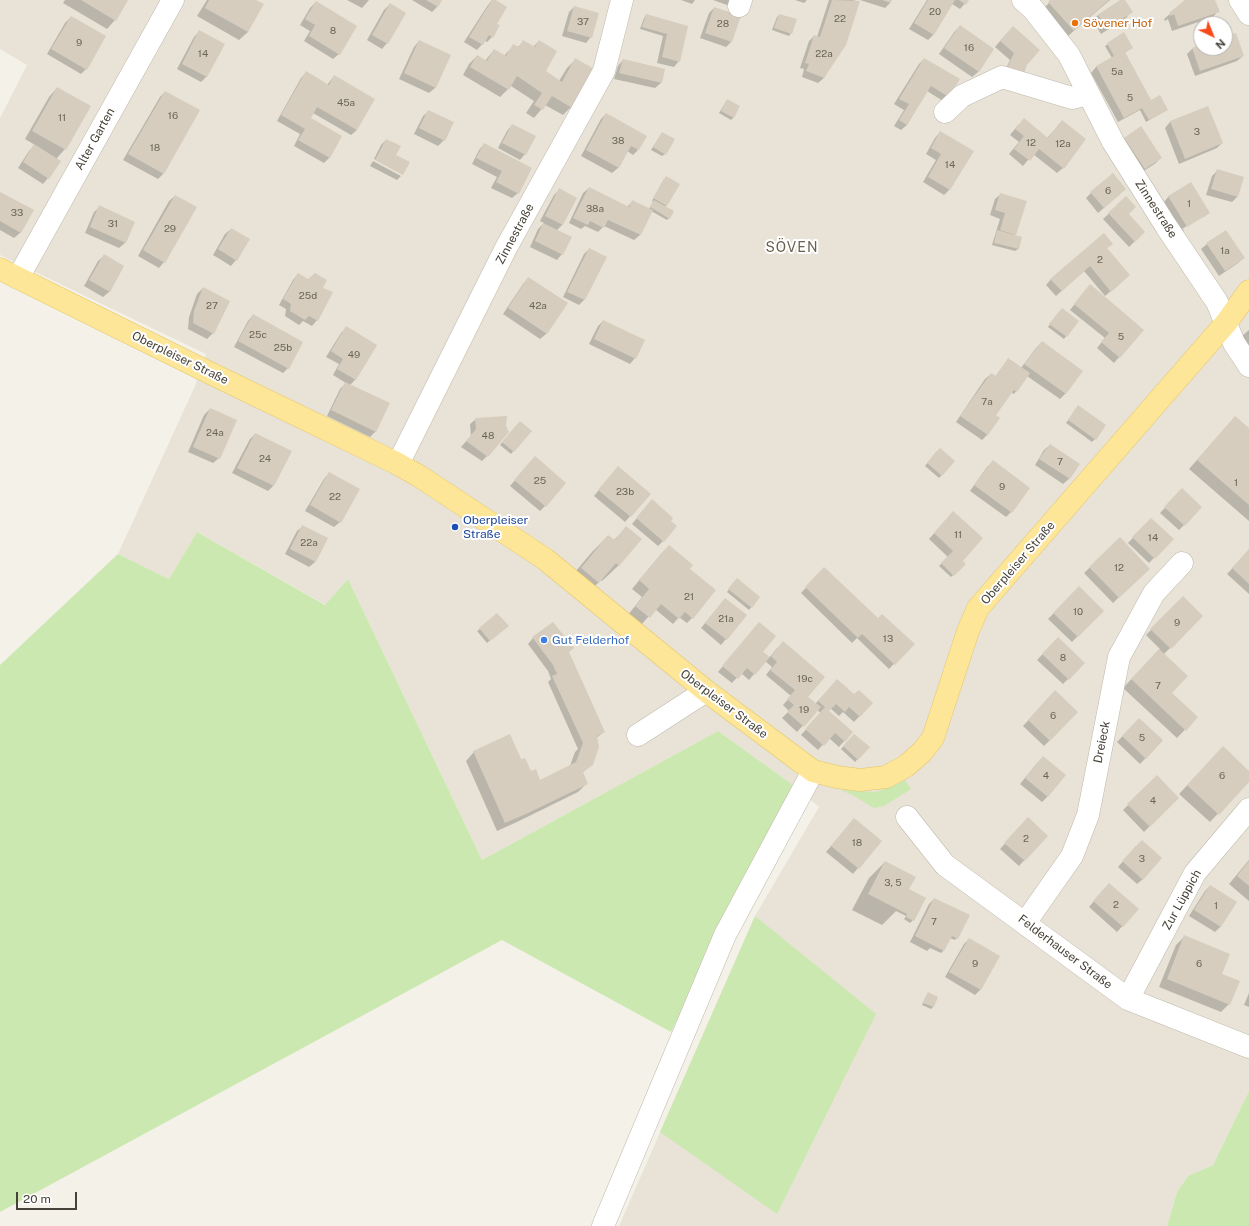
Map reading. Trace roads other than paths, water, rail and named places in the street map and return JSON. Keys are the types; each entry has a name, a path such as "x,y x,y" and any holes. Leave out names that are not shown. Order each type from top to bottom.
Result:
{"main road":[{"name":"Oberpleiser Straße","path":"9,273 398,464 545,559 706,691 813,771 837,777 860,780 886,777 906,766 922,752 932,738 968,631 978,608 1226,323 1249,291"}],"street":[{"name":"Alter Garten","path":"9,273 173,0"},
{"name":"Zinnestraße","path":"398,464 506,248 604,71 622,0"},
{"name":"Zinnestraße","path":"1024,0 1033,9 1069,55 1113,142 1166,226 1217,302 1234,343 1249,366"},
{"path":"1240,0 1249,14"},
{"path":"945,112 962,96 1002,77 1072,98 1088,94"},
{"name":"Dreieck","path":"1025,923 1072,856 1088,815 1119,657 1154,593 1182,564"},
{"path":"638,735 706,691"},
{"path":"603,1226 725,935 813,771"},
{"name":"Zur Lüppich","path":"1128,999 1195,873 1249,809"},
{"name":"Felderhauser Straße","path":"907,817 946,865 1128,999 1249,1047"}],"place":[{"name":"Sövener Hof","path":"1075,23"},
{"name":"Oberpleiser Straße","path":"455,527"},
{"name":"Gut Felderhof","path":"544,640"}],"district":[{"name":"SÖVEN","path":"792,248"}]}
